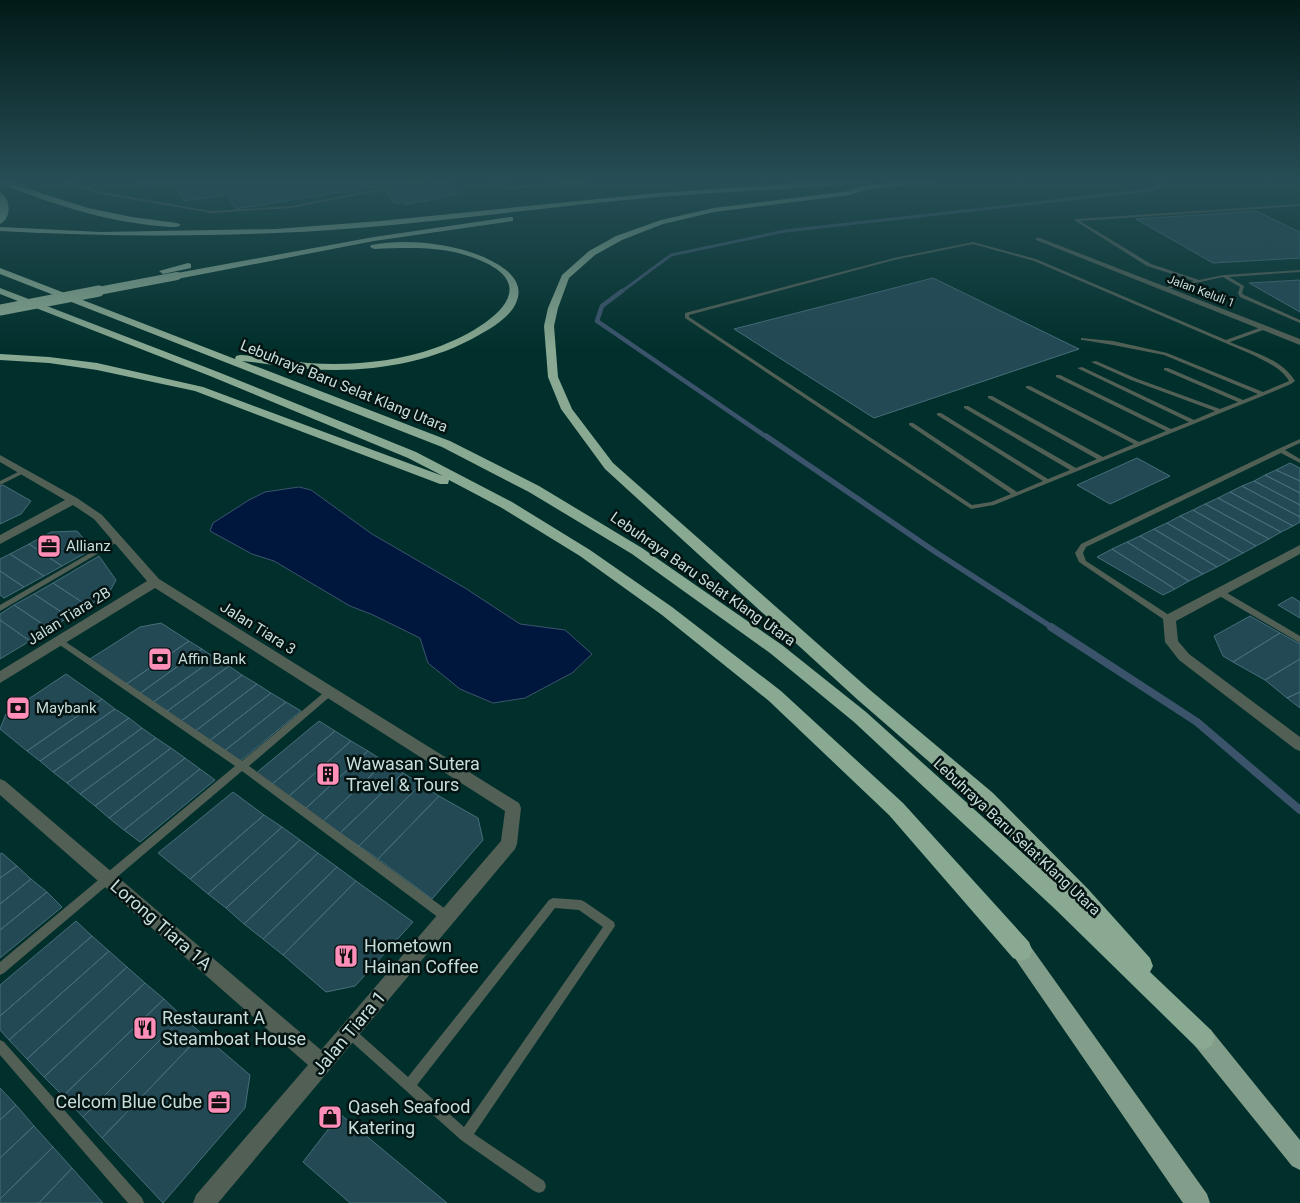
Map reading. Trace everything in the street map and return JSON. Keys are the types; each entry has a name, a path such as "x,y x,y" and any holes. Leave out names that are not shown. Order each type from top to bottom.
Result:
{"highway":[{"path":"0,302 354,236"},
{"path":"0,310 388,236"},
{"path":"624,236 592,253 565,277 553,308 549,326 549,347 553,377 563,401 594,447 610,466 864,695 986,799 1081,896 1203,1038 1300,1158"},
{"path":"209,270 363,248 387,246 429,247 475,256 493,264 508,276 513,283 515,291 511,306 506,313 489,326 457,343 414,357 372,364 331,366 226,358"},
{"path":"0,266 10,274"},
{"name":"Lebuhraya Baru Selat Klang Utara","path":"0,271 446,444 534,489 637,551 776,649 860,717 1062,902 1203,1038"},
{"path":"0,291 214,374 412,455 506,505 585,553 667,611 775,696 896,810 1021,950 1198,1203"},
{"path":"0,357 87,364 137,373 193,387 278,417 506,505"}],"street":[{"name":"Jalan Keluli 1","path":"1038,239 1300,342"},
{"name":"Jalan Tiara 3","path":"0,458 73,500 98,517 155,582 513,808"},
{"path":"0,540 73,500"},
{"path":"1300,549 1169,619 1172,642 1184,657 1300,745"},
{"name":"Jalan Tiara 2B","path":"0,678 155,582"},
{"name":"Lorong Tiara 1A","path":"0,786 322,1064"},
{"name":"Jalan Tiara 1","path":"204,1203 509,844 513,808"}],"lane":[{"path":"1102,236 1149,265 1197,281"},
{"path":"973,243 990,246 1035,260 1226,342 1283,368 1289,373 1292,381 992,504 971,508 687,318 687,314 894,260 973,243"},
{"path":"1165,289 1224,276 1300,272"},
{"path":"1224,276 1242,287 1240,293 1242,296 1300,322"},
{"path":"1226,342 1264,328"},
{"path":"1083,339 1165,354 1263,394"},
{"path":"1094,362 1133,379 1219,411"},
{"path":"1080,368 1194,422"},
{"path":"1166,369 1243,402"},
{"path":"1058,376 1170,432"},
{"path":"1028,387 1139,444"},
{"path":"990,397 1102,459"},
{"path":"966,407 1075,470"},
{"path":"939,414 1047,481"},
{"path":"910,424 1016,494"},
{"path":"1169,619 1083,562 1080,553 1084,546 1300,441"},
{"path":"1280,450 1300,460"},
{"path":"0,483 24,471"},
{"path":"0,608 118,540"},
{"path":"1219,592 1300,640"},
{"path":"60,641 242,766 447,917"},
{"path":"0,969 330,692"},
{"path":"410,1085 553,903 581,905 610,926 465,1136"},
{"path":"350,1032 465,1136 539,1186"},
{"path":"0,1046 137,1203"}],"water":[{"path":"299,487 311,490 372,534 465,588 520,624 565,630 592,654 572,673 525,698 493,703 460,689 428,663 420,638 350,606 274,561 252,554 210,531 213,523 265,492"}],"building":[{"path":"1166,236 1300,236 1300,258 1213,263"},
{"path":"933,278 1079,349 874,418 734,329"},
{"path":"1300,280 1300,312 1249,283"},
{"path":"1137,458 1170,476 1110,504 1077,485"},
{"path":"1290,463 1300,468 1300,481 1276,470"},
{"path":"1276,470 1300,481 1300,493 1265,475"},
{"path":"1265,475 1300,493 1300,505 1254,481"},
{"path":"1254,481 1300,505 1300,517 1242,486"},
{"path":"3,485 31,501 21,514 0,524 0,486"},
{"path":"1242,486 1300,517 1300,522 1293,526 1230,492"},
{"path":"1230,492 1293,526 1281,532 1218,498"},
{"path":"1218,498 1281,532 1269,539 1205,504"},
{"path":"1205,504 1269,539 1256,546 1193,510"},
{"path":"1193,510 1256,546 1243,553 1180,516"},
{"path":"1180,516 1243,553 1230,560 1167,523"},
{"path":"1167,523 1230,560 1217,567 1154,529"},
{"path":"1154,529 1217,567 1203,574 1140,536"},
{"path":"77,531 93,549 62,566 29,544 51,532"},
{"path":"1140,536 1203,574 1189,581 1127,542"},
{"path":"1127,542 1189,581 1175,589 1112,549"},
{"path":"29,544 62,566 44,576 10,554"},
{"path":"1112,549 1175,589 1163,595 1097,557"},
{"path":"10,554 44,576 24,587 0,571 0,559"},
{"path":"99,556 116,580 109,593 88,606 53,583"},
{"path":"0,571 24,587 4,598 0,595"},
{"path":"53,583 88,606 69,617 34,594"},
{"path":"34,594 69,617 50,629 14,605"},
{"path":"1292,597 1300,602 1300,618 1278,605"},
{"path":"14,605 50,629 30,641 0,620 0,614"},
{"path":"1250,616 1280,633 1233,662 1223,656 1214,636"},
{"path":"0,620 30,641 0,659"},
{"path":"161,623 189,641 125,685 90,659 140,627"},
{"path":"1280,633 1300,644 1300,659 1265,680 1233,662"},
{"path":"189,641 202,649 139,694 125,685"},
{"path":"202,649 215,658 152,703 139,694"},
{"path":"215,658 229,666 166,712 152,703"},
{"path":"1300,659 1300,692 1287,698 1265,680"},
{"path":"229,666 242,675 180,722 166,712"},
{"path":"66,674 102,699 27,751 0,729 6,714"},
{"path":"242,675 257,684 194,732 180,722"},
{"path":"257,684 271,693 208,742 194,732"},
{"path":"1300,692 1300,708 1287,698"},
{"path":"271,693 286,702 223,752 208,742"},
{"path":"102,699 115,709 40,761 27,751"},
{"path":"286,702 301,711 238,763 223,752"},
{"path":"115,709 129,718 53,772 40,761"},
{"path":"129,718 142,728 67,783 53,772"},
{"path":"319,721 335,731 271,785 255,774"},
{"path":"142,728 156,738 80,794 67,783"},
{"path":"335,731 351,741 288,797 271,785"},
{"path":"156,738 171,748 95,806 80,794"},
{"name":"Wawasan Sutera Travel & Tours","path":"351,741 368,751 305,809 288,797"},
{"path":"171,748 185,758 109,818 95,806"},
{"path":"368,751 385,762 323,821 305,809"},
{"path":"185,758 200,769 124,830 109,818"},
{"path":"385,762 403,773 340,833 323,821"},
{"path":"200,769 215,780 140,842 124,830"},
{"path":"403,773 421,784 359,846 340,833"},
{"path":"421,784 439,796 378,859 359,846"},
{"path":"233,792 264,815 190,879 158,853"},
{"path":"439,796 478,818 483,840 432,899 378,859"},
{"path":"264,815 282,827 208,894 190,879"},
{"path":"282,827 300,840 226,908 208,894"},
{"path":"300,840 318,853 244,924 226,908"},
{"path":"2,853 17,866 0,878 0,854"},
{"path":"318,853 337,867 263,939 244,924"},
{"path":"17,866 31,879 0,904 0,878"},
{"path":"337,867 356,881 283,955 263,939"},
{"path":"31,879 47,892 0,930 0,904"},
{"path":"356,881 413,922 355,986 326,992 283,955"},
{"path":"47,892 62,907 0,958 0,930"},
{"path":"76,921 92,936 0,1016 0,985"},
{"path":"92,936 109,951 9,1040 0,1030 0,1016"},
{"path":"109,951 127,967 27,1059 9,1040"},
{"path":"127,967 145,983 44,1077 27,1059"},
{"path":"145,983 164,999 63,1096 44,1077"},
{"path":"164,999 183,1017 83,1117 63,1096"},
{"path":"183,1017 202,1034 102,1138 83,1117"},
{"path":"202,1034 250,1075 245,1108 163,1203 102,1138"},
{"path":"0,1088 16,1105 0,1120"},
{"path":"16,1105 34,1126 0,1158 0,1120"},
{"path":"340,1114 447,1203 350,1203 303,1162"},
{"path":"34,1126 53,1147 0,1199 0,1158"},
{"path":"53,1147 72,1168 39,1203 0,1203 0,1199"},
{"path":"72,1168 103,1203 39,1203"}],"waterway":[{"path":"621,292 671,255 761,236"},
{"path":"622,291 602,306 597,321 768,438"},
{"path":"766,436 937,553 1053,628"},
{"path":"1051,627 1197,722 1300,810"}],"place":[{"name":"Allianz","path":"49,546"},
{"name":"Affin Bank","path":"160,659"},
{"name":"Maybank","path":"18,708"},
{"name":"Wawasan Sutera Travel & Tours","path":"328,774"},
{"name":"Hometown Hainan Coffee","path":"346,956"},
{"name":"Restaurant A Steamboat House","path":"145,1028"},
{"name":"Celcom Blue Cube","path":"219,1102"},
{"name":"Qaseh Seafood Katering","path":"330,1117"}]}
